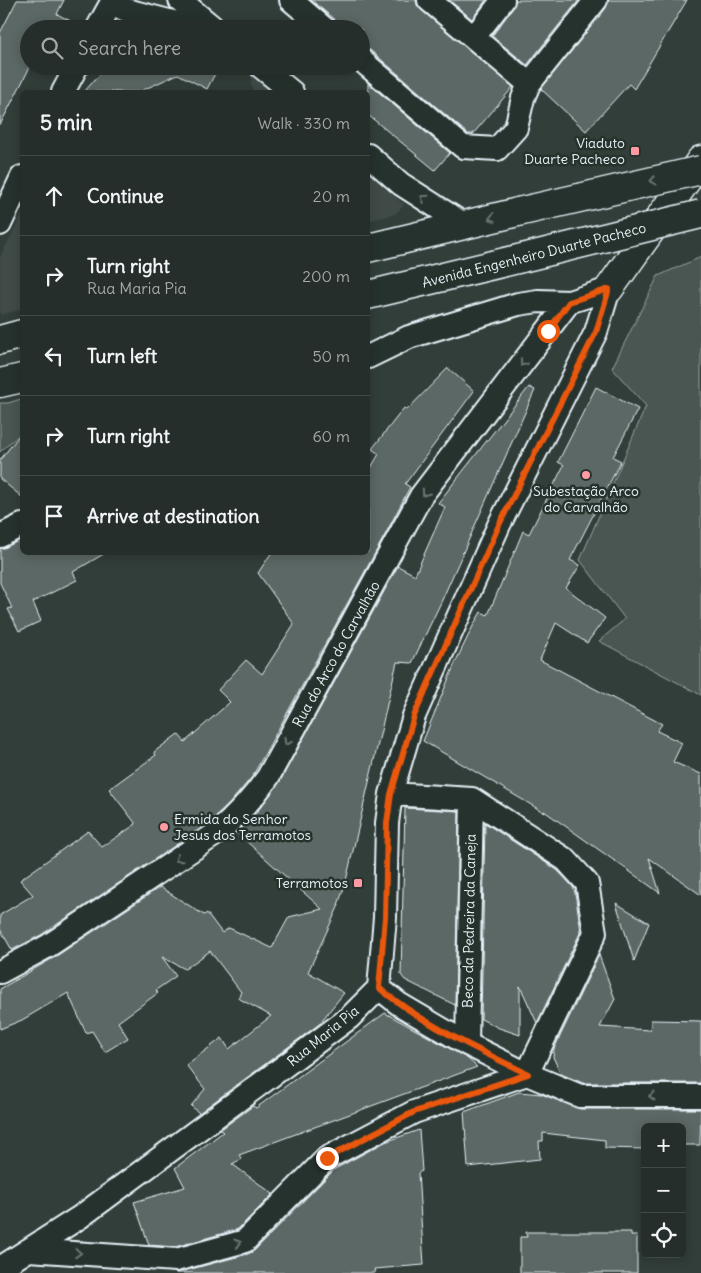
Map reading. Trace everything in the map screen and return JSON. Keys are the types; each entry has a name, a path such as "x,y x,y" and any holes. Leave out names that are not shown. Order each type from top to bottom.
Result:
{"main road":[{"path":"609,289 701,160"},
{"path":"370,248 701,170"},
{"name":"Avenida Engenheiro Duarte Pacheco","path":"370,295 701,214"},
{"path":"0,340 20,335"},
{"path":"0,383 20,378"}],"street":[{"path":"180,0 204,20"},
{"path":"205,0 215,20"},
{"path":"291,0 314,20"},
{"path":"429,0 529,84"},
{"path":"474,37 503,0"},
{"path":"370,68 463,147 497,149 516,128 523,98 529,84 596,0"},
{"path":"102,20 112,1 126,10 165,20"},
{"path":"271,75 290,90"},
{"path":"370,157 401,184 465,225"},
{"path":"0,224 20,181"},
{"path":"370,356 409,337 518,304 538,301 569,302 609,289"},
{"path":"609,289 596,332 499,525 414,716 391,794 387,823 385,917 379,988 400,1004 467,1044 528,1074 580,1096 701,1096"},
{"name":"Rua do Arco do Carvalhão","path":"0,972 48,946 217,833 237,817 254,798 268,777 422,496 569,302"},
{"path":"30,1250 176,1260 245,1241 327,1158 414,1112 528,1074 595,934 587,883 566,860 472,799 391,794"},
{"name":"Beco da Pedreira da Caneja","path":"467,1044 472,799"},
{"name":"Rua Maria Pia","path":"0,1268 80,1217 294,1060 349,1018 379,988"}],"shaded area":[{"path":"251,75 253,75 272,90 252,90"},
{"path":"370,173 404,205 395,214 370,220"},
{"path":"20,219 20,310 0,315 0,257"},
{"path":"701,257 701,695 599,641 625,619 580,560 646,406 612,368 658,276"},
{"path":"20,399 20,434 0,452 0,403"}],"building":[{"path":"17,0 64,0 57,14 69,20 20,20 20,75 26,75 0,125 0,33"},
{"path":"311,0 416,0 421,10 513,87 473,134 468,134 370,50 370,20 334,19"},
{"path":"449,0 486,0 472,19"},
{"path":"516,0 579,0 527,65 492,36 513,8"},
{"path":"609,0 687,0 634,89 629,84 586,131 541,89 606,8"},
{"path":"99,75 176,75 144,90 86,90"},
{"path":"180,75 214,75 207,89"},
{"path":"368,83 450,153 435,170 370,117 370,90 368,90"},
{"path":"448,368 474,391 405,484 410,487 385,535 252,777 229,804 209,823 41,935 12,950 0,929 0,915 33,895 20,880 88,831 102,847 136,824 109,789 156,755 154,752 178,734 185,742 230,702 218,690 246,660 262,674 294,624 258,573 270,555 370,555 370,470 379,454 372,449 404,408 407,410"},
{"path":"529,387 535,390 412,663 397,662 345,885 339,905 308,972 344,993 318,1025 199,1113 191,1106 205,1089 186,1065 222,1038 229,1049 271,1016 238,998 241,992 210,951 185,969 162,957 176,976 156,990 158,993 118,1022 128,1038 105,1052 92,1031 86,1033 68,993 22,1020 0,1029 0,989 55,957 160,887 204,915 207,913 222,933 229,928 272,948 289,917 322,909 237,833 260,808 279,783 398,566 415,575 445,507 438,503"},
{"path":"596,387 638,409 613,457 621,461 570,560 580,565 566,588 605,618 587,643 556,623 540,660 662,724 657,731 682,743 673,762 701,774 701,895 649,858 660,893 544,811 545,813 423,741 455,663 474,624 481,612 488,615 523,531 529,534 564,465 558,462"},
{"path":"20,435 20,495 0,479 0,460"},
{"path":"20,540 20,555 102,555 73,572 77,580 33,602 41,621 19,631 8,609 12,608 0,583 0,549"},
{"path":"405,808 459,811 455,1005 405,980 401,975"},
{"path":"485,823 557,870 573,887 575,893 581,931 537,1023 520,986 520,1035 481,1019"},
{"path":"616,903 649,923 634,961"},
{"path":"599,955 615,999 600,1027 650,1030 651,1020 701,1021 701,1083 583,1083 561,1074 553,1057 554,1049"},
{"path":"385,1013 467,1058 477,1067 239,1155 242,1159 232,1164 273,1194 238,1229 175,1247 149,1245 134,1202 185,1187 175,1168 223,1132 220,1130 253,1106 256,1108"},
{"path":"519,1092 541,1094 580,1109 701,1109 700,1145 686,1145 686,1123 641,1123 641,1149 605,1148 605,1140 543,1133 543,1141 539,1141 540,1159 468,1167 464,1112"},
{"path":"419,1130 422,1171 418,1173 424,1265 374,1269 375,1273 176,1273 254,1251 335,1169 385,1142"},
{"path":"526,1232 631,1232 631,1236 637,1236 637,1273 520,1273 520,1237 527,1237"}],"place":[{"name":"Viaduto Duarte Pacheco","path":"635,151"},
{"name":"Subestação Arco do Carvalhão","path":"586,475"},
{"name":"Ermida do Senhor Jesus dos Terramotos","path":"164,827"},
{"name":"Terramotos","path":"358,883"}],"route":[{"path":"327,1158 414,1112 528,1074 467,1044 400,1004 379,988 385,917 387,823 391,794 414,716 499,525 596,332 609,289 569,302 548,331"}]}
